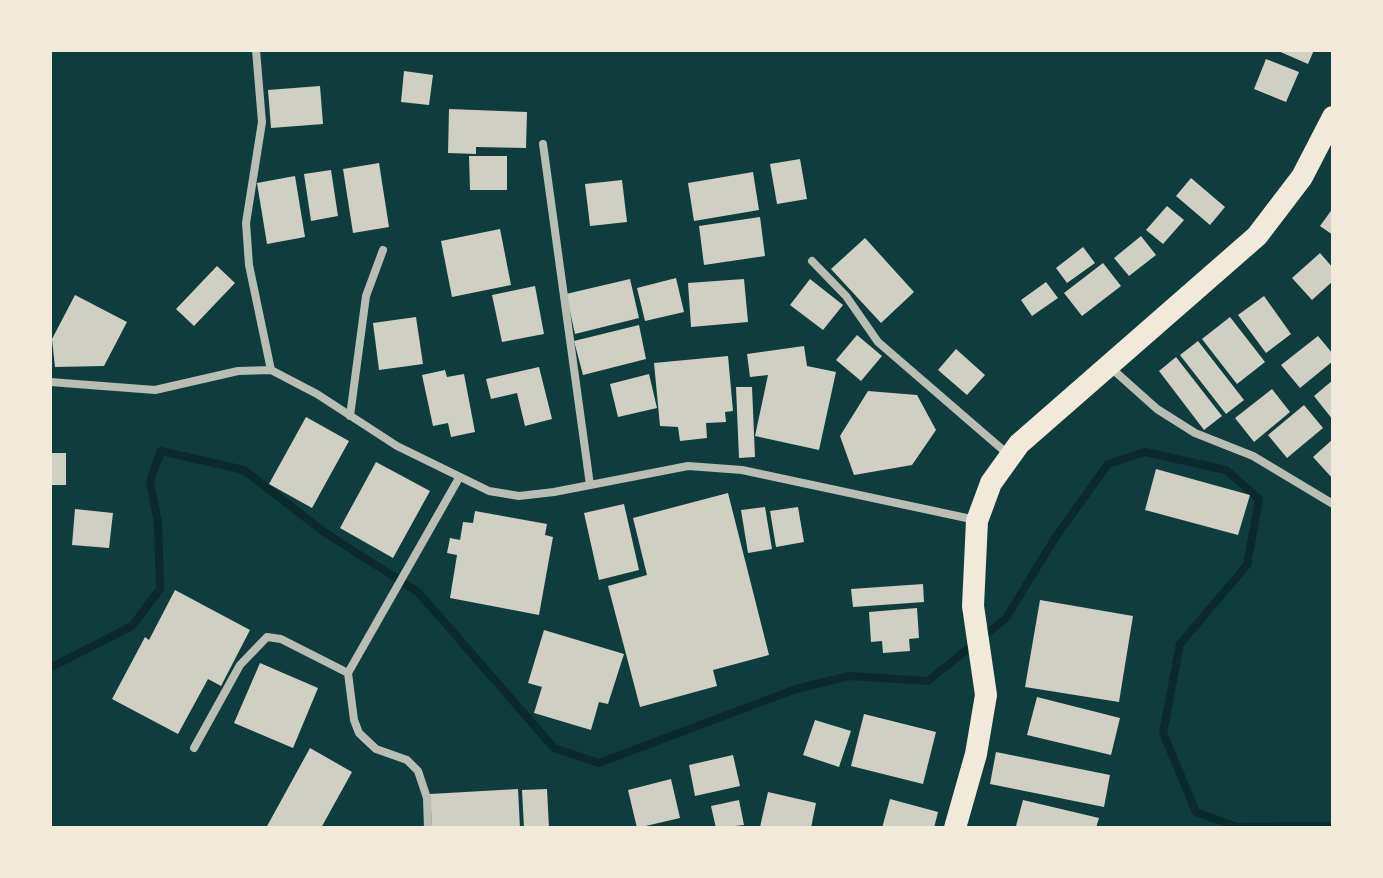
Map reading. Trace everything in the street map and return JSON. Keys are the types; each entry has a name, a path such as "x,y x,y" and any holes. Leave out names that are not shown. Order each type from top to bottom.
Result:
{"highway":[{"path":"955,828 976,754 986,695 973,606 977,521 991,483 1019,444 1257,236 1302,177 1333,117"}],"street":[{"path":"256,50 262,122 246,223 249,265 271,370"},
{"path":"543,144 590,485"},
{"path":"350,416 366,296 383,250"},
{"path":"812,261 846,296 878,342 1010,457"},
{"path":"1109,366 1157,409 1195,433 1253,456 1333,504"},
{"path":"50,382 155,390 238,371 271,370 459,478 489,491 519,496 688,466 742,470 977,521"},
{"path":"428,828 427,798 418,771 407,760 376,749 359,733 354,720 348,673 459,478"},
{"path":"194,748 240,665 267,637 281,639 348,673"}],"building":[{"path":"1276,50 1314,50 1308,64"},
{"path":"1266,59 1299,72 1286,102 1254,89"},
{"path":"404,71 433,75 429,105 401,102"},
{"path":"320,86 323,124 271,128 268,90"},
{"path":"449,109 527,112 526,148 476,147 476,154 448,153"},
{"path":"469,156 507,156 507,190 470,190"},
{"path":"800,159 807,199 777,204 770,164"},
{"path":"379,163 389,227 353,233 343,169"},
{"path":"331,170 338,216 311,221 304,174"},
{"path":"753,172 759,210 694,221 688,183"},
{"path":"295,176 305,237 267,244 257,183"},
{"path":"1191,178 1225,207 1210,225 1176,196"},
{"path":"622,180 627,222 590,226 585,184"},
{"path":"1167,206 1184,220 1163,244 1146,230"},
{"path":"1333,208 1333,235 1320,226"},
{"path":"760,217 765,256 704,265 699,226"},
{"path":"500,229 511,285 452,297 441,241"},
{"path":"1141,236 1156,255 1129,276 1114,258"},
{"path":"865,238 914,292 881,323 831,269"},
{"path":"1083,247 1095,263 1067,283 1056,268"},
{"path":"1320,253 1333,268 1333,281 1312,300 1292,278"},
{"path":"1103,263 1121,286 1082,316 1064,293"},
{"path":"217,266 235,283 194,326 176,309"},
{"path":"676,278 684,312 645,321 637,288"},
{"path":"630,279 639,318 575,334 566,294"},
{"path":"744,279 748,322 691,327 688,283"},
{"path":"810,279 843,305 823,330 790,305"},
{"path":"1046,282 1058,298 1032,316 1021,300"},
{"path":"535,286 544,334 502,342 492,295"},
{"path":"75,295 127,322 104,366 55,367 52,339"},
{"path":"1264,296 1291,334 1266,353 1238,315"},
{"path":"416,317 423,364 379,370 373,323"},
{"path":"1230,317 1265,362 1237,384 1202,339"},
{"path":"639,325 646,359 583,375 574,341"},
{"path":"857,335 882,356 861,381 836,360"},
{"path":"1318,336 1333,354 1333,361 1300,388 1281,365"},
{"path":"1198,341 1244,400 1226,414 1180,355"},
{"path":"804,346 807,366 836,372 819,450 755,436 768,375 750,377 747,354"},
{"path":"956,349 985,375 967,395 938,370"},
{"path":"728,356 733,411 725,412 726,422 706,423 707,438 680,441 678,427 660,426 654,363"},
{"path":"1176,357 1222,416 1204,430 1159,371"},
{"path":"539,367 552,419 525,426 517,393 491,399 486,379"},
{"path":"445,370 447,377 464,374 475,432 451,437 448,423 433,426 422,375"},
{"path":"649,374 657,408 618,417 610,384"},
{"path":"1333,380 1333,420 1314,396"},
{"path":"736,387 752,387 755,457 739,458"},
{"path":"1272,389 1290,412 1254,442 1235,418"},
{"path":"868,391 917,395 936,430 912,465 854,475 840,436"},
{"path":"1304,405 1323,428 1287,458 1268,435"},
{"path":"306,417 349,441 312,508 269,484"},
{"path":"1333,439 1333,479 1313,457"},
{"path":"50,453 66,453 66,485 50,485"},
{"path":"376,462 430,491 393,558 340,528"},
{"path":"1156,469 1250,495 1238,535 1145,510"},
{"path":"728,493 769,655 713,670 717,686 640,707 608,586 647,575 633,518"},
{"path":"624,504 639,570 599,580 584,513"},
{"path":"765,507 772,549 748,553 741,510"},
{"path":"798,507 804,542 776,547 770,511"},
{"path":"75,509 113,513 109,548 72,545"},
{"path":"475,511 547,524 545,535 553,537 539,615 450,598 457,555 447,553 450,538 460,540 463,522 473,523"},
{"path":"923,584 924,602 853,607 851,589"},
{"path":"175,590 250,630 221,686 208,679 178,734 112,699 145,637 149,640"},
{"path":"1040,600 1133,616 1119,702 1025,687"},
{"path":"917,608 919,638 909,639 910,651 883,653 882,641 871,642 869,612"},
{"path":"544,630 624,654 608,704 599,702 591,730 534,713 542,687 528,683"},
{"path":"260,663 318,688 293,748 234,723"},
{"path":"1037,697 1120,718 1111,755 1027,735"},
{"path":"864,714 936,732 923,784 851,766"},
{"path":"815,720 851,731 839,767 803,755"},
{"path":"310,748 352,772 321,828 266,828"},
{"path":"996,752 1110,775 1104,807 990,784"},
{"path":"733,755 740,786 695,796 689,765"},
{"path":"671,779 680,818 637,828 628,790"},
{"path":"518,789 520,828 432,828 430,794"},
{"path":"547,789 549,828 524,828 522,790"},
{"path":"768,792 816,803 811,828 760,827"},
{"path":"890,799 938,812 934,828 882,828"},
{"path":"739,800 744,825 716,828 711,806"},
{"path":"1023,800 1099,818 1096,828 1016,826"}],"waterway":[{"path":"50,668 132,626 160,589 158,523 150,481 161,451 244,470 324,532 418,592 554,748 599,763 796,689 849,676 928,681 1006,618 1055,538 1108,464 1145,452 1226,470 1259,499 1247,565 1180,644 1163,733 1196,812 1237,827 1333,826"}]}
